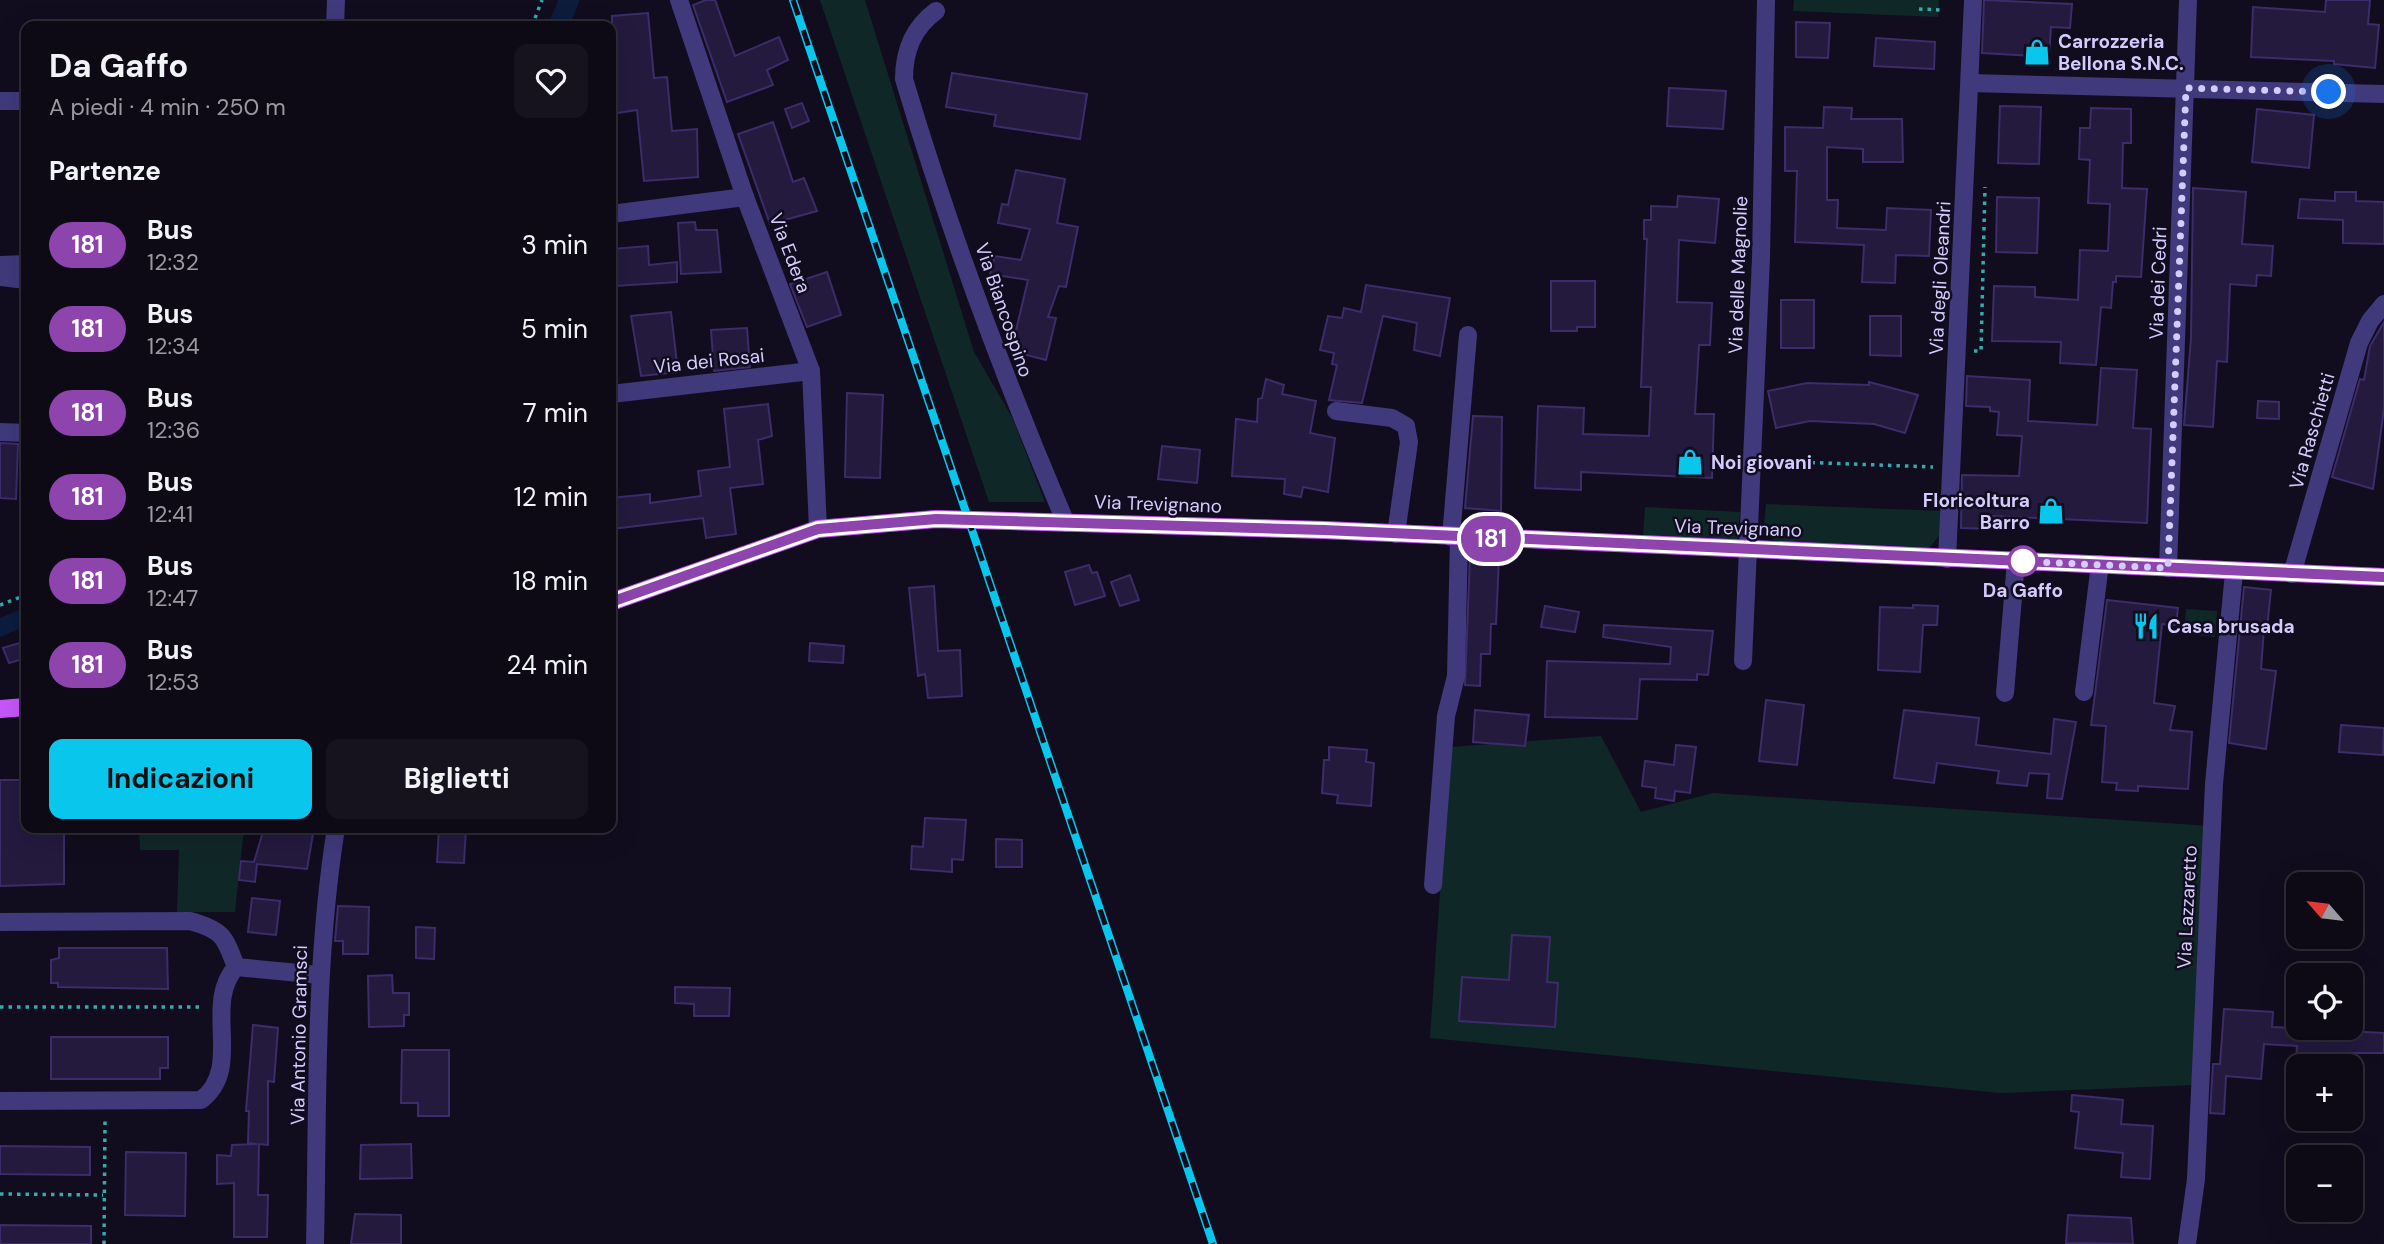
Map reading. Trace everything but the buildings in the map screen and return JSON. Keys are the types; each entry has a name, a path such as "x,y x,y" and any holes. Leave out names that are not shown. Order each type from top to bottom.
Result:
{"main road":[{"name":"Via Trevignano","path":"616,600 818,529 936,519 1395,534 2384,577"},
{"path":"0,709 21,708"}],"street":[{"path":"335,21 336,0"},
{"name":"Via Edera","path":"679,0 746,197 811,371 818,529"},
{"name":"Via delle Magnolie","path":"1743,661 1761,258 1766,0"},
{"name":"Via degli Oleandri","path":"1947,559 1973,0"},
{"name":"Via dei Cedri","path":"2168,568 2188,0"},
{"name":"Via Biancospino","path":"936,11 923,21 907,49 904,79 1010,391 1066,523"},
{"path":"1970,83 2384,94"},
{"path":"0,101 21,101"},
{"path":"616,213 746,197"},
{"path":"0,265 21,264"},
{"path":"0,277 21,279"},
{"name":"Via Raschietti","path":"2292,574 2360,343 2370,321 2384,304"},
{"path":"1433,885 1446,716 1456,676 1455,537 1468,335"},
{"name":"Via dei Rosai","path":"616,393 811,371"},
{"path":"1336,411 1392,418 1406,426 1409,442 1395,534"},
{"path":"0,432 21,433"},
{"path":"2004,693 2016,561"},
{"path":"2084,692 2100,565"},
{"name":"Via Lazzaretto","path":"2187,1244 2196,1179 2214,784 2234,572"},
{"name":"Via Antonio Gramsci","path":"315,1244 320,975 324,900 335,833"},
{"path":"0,922 190,921 215,928 226,941 236,967"},
{"path":"236,967 320,975"},
{"path":"0,1101 201,1100 212,1092 220,1078 223,989 236,967"}],"path":[{"path":"533,21 542,0"},
{"path":"1919,9 1942,10"},
{"path":"1752,460 1943,468"},
{"path":"0,606 21,597"},
{"path":"0,1007 222,1007"},
{"path":"104,1244 105,1102"},
{"path":"0,1194 103,1195"}],"green space":[{"path":"820,0 865,0 974,352 1012,417 1045,502 989,502"},
{"path":"1794,0 1939,0 1938,17 1793,11"},
{"path":"1766,504 1942,511 1940,535 1928,549 1775,542 1764,527"},
{"path":"1645,507 1740,512 1737,542 1643,536"},
{"path":"2186,609 2217,611 2215,637 2184,634"},
{"path":"1601,736 1641,812 1713,793 2211,826 2193,1085 2001,1093 1430,1038 1450,747"},
{"path":"139,833 243,833 235,912 177,912 179,850 140,850"}],"water":[{"path":"558,0 580,0 571,21 550,21"},
{"path":"21,609 21,628 0,637 0,618"}],"railway":[{"path":"793,0 1213,1244"}],"bus line":[{"name":"181","path":"616,600 818,529 936,519 1324,530 1749,551 2384,577"}],"place":[{"name":"Carrozzeria Bellona S.N.C.","path":"2037,52"},
{"name":"Noi giovani","path":"1690,462"},
{"name":"Floricoltura Barro","path":"2051,511"},
{"name":"Da Gaffo","path":"2023,561"},
{"name":"Casa brusada","path":"2146,626"}],"route":[{"path":"2023,561 2016,561 2168,568 2186,88 2329,92"}]}
